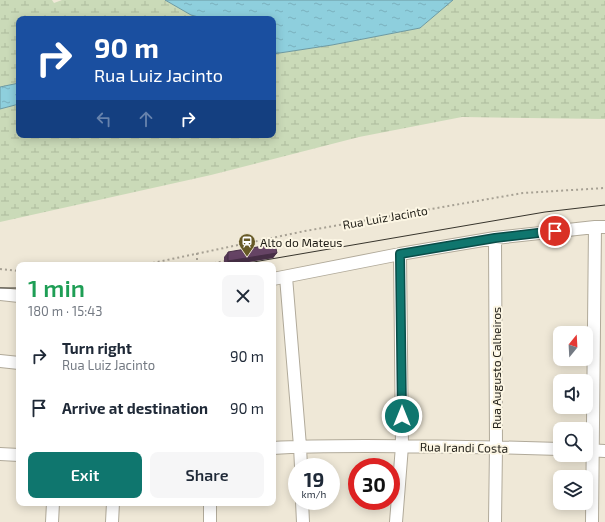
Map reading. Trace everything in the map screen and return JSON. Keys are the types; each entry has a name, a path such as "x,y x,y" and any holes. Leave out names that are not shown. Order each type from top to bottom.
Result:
{"street":[{"path":"276,279 400,254 495,238 600,227 592,522"},
{"name":"Rua Augusto Calheiros","path":"495,238 495,522"},
{"path":"396,522 402,446 400,254"},
{"path":"286,277 301,458"},
{"path":"0,294 16,296"},
{"path":"0,361 16,363"},
{"name":"Rua Irandi Costa","path":"276,448 300,446 402,446 553,449"},
{"path":"0,454 16,454"},
{"path":"52,522 53,506"},
{"path":"112,522 113,506"},
{"path":"210,506 210,522"},
{"path":"302,510 302,522"}],"path":[{"name":"Rua Luiz Jacinto","path":"156,262 306,231 523,193 605,188"},
{"path":"196,253 197,262"},
{"path":"217,262 226,260 227,262"},
{"path":"0,269 16,271"}],"green space":[{"path":"0,0 52,0 54,3 62,0 165,0 195,16 16,16 16,84 0,87"},
{"path":"453,0 605,0 605,119 462,117 359,137 211,175 0,222 0,109 16,105 16,138 276,138 276,54 332,45 420,28"}],"water":[{"path":"165,0 453,0 420,28 332,45 276,54 276,16 191,15"},
{"path":"16,84 16,105 0,109 0,87"}],"building":[{"path":"275,244 277,253 228,261 228,252"}],"tram line":[{"path":"253,262 545,212 605,205"},
{"path":"0,288 16,288"}],"place":[{"name":"Alto do Mateus","path":"247,257"}],"route":[{"path":"402,416 400,254 495,238 555,231"}]}
